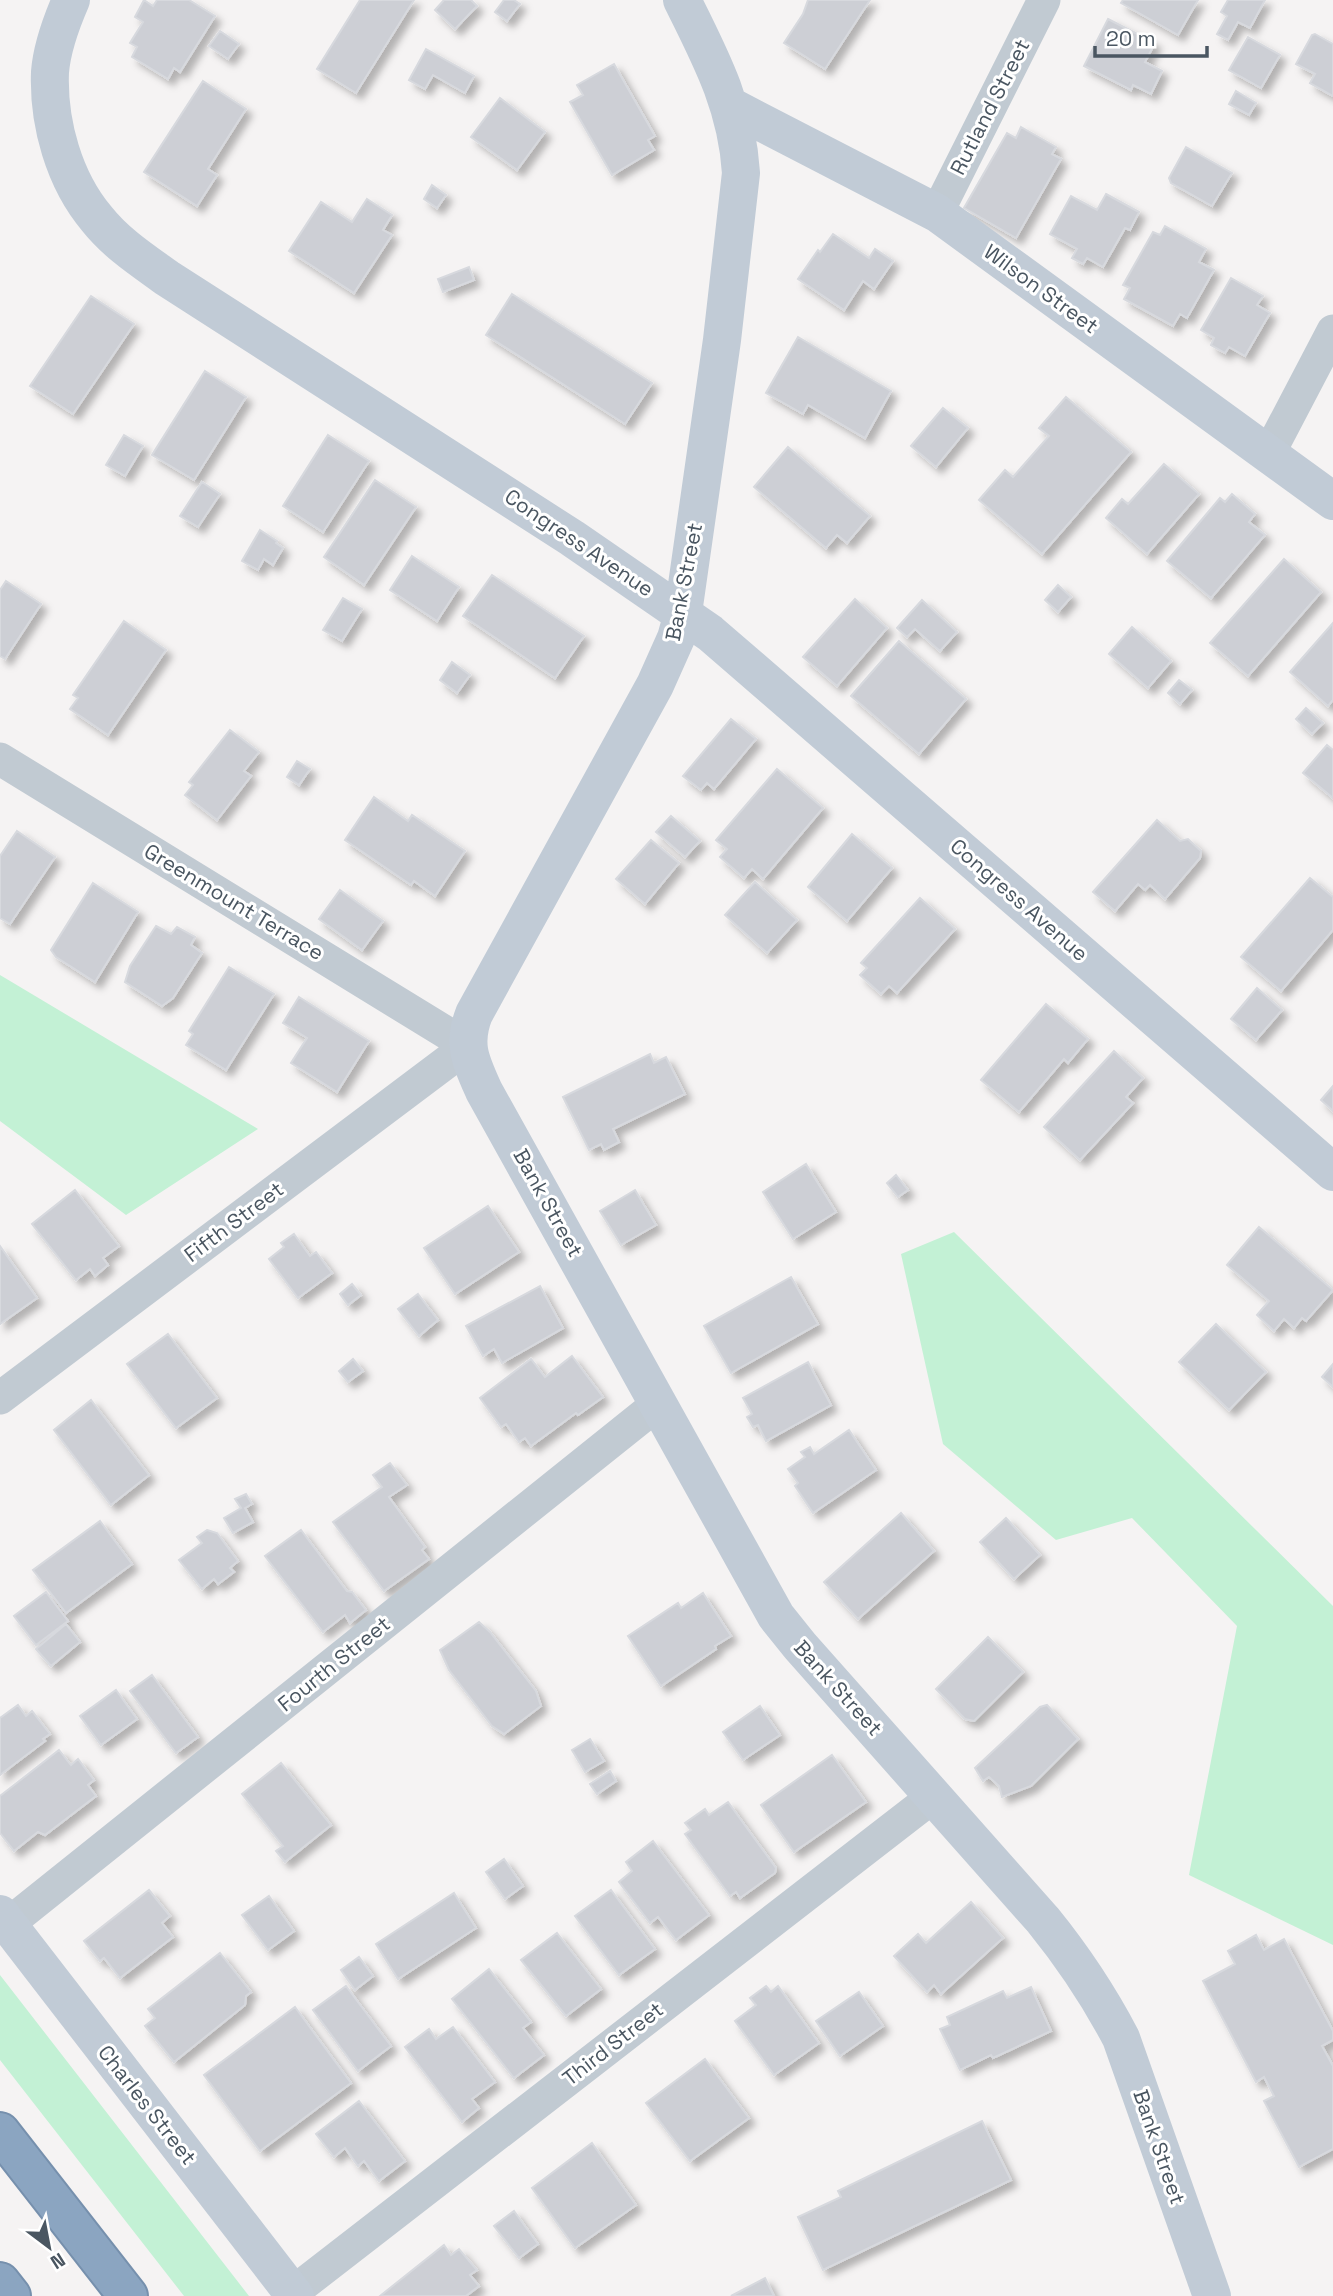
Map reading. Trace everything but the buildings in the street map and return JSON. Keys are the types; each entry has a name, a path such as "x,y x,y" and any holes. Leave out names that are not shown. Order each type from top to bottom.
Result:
{"highway":[{"path":"0,2132 128,2296"},
{"path":"0,2282 11,2296"}],"street":[{"name":"Congress Avenue","path":"71,0 61,23 50,71 54,120 69,176 81,199 125,247 178,285 551,524 683,613 735,653 1333,1172"},
{"name":"Bank Street","path":"682,0 709,54 730,106 740,146 741,173 721,353 683,613 655,685 474,1014 468,1035 472,1066 776,1616 1043,1920 1070,1954 1108,2013 1124,2046 1212,2296"},
{"name":"Rutland Street","path":"937,213 1044,0"},
{"name":"Wilson Street","path":"730,106 937,213 1333,501"},
{"path":"1268,455 1333,331"},
{"name":"Greenmount Terrace","path":"0,759 468,1046"},
{"name":"Fifth Street","path":"0,1398 468,1046"},
{"name":"Fourth Street","path":"4,1919 659,1404"},
{"name":"Third Street","path":"293,2294 934,1796"},
{"name":"Charles Street","path":"4,1919 293,2294"}],"green space":[{"path":"0,975 258,1129 126,1215 0,1121"},
{"path":"954,1232 1333,1606 1333,1945 1189,1875 1237,1626 1132,1518 1056,1540 943,1444 901,1254"},
{"path":"0,1975 249,2296 184,2296 0,2060"}]}
